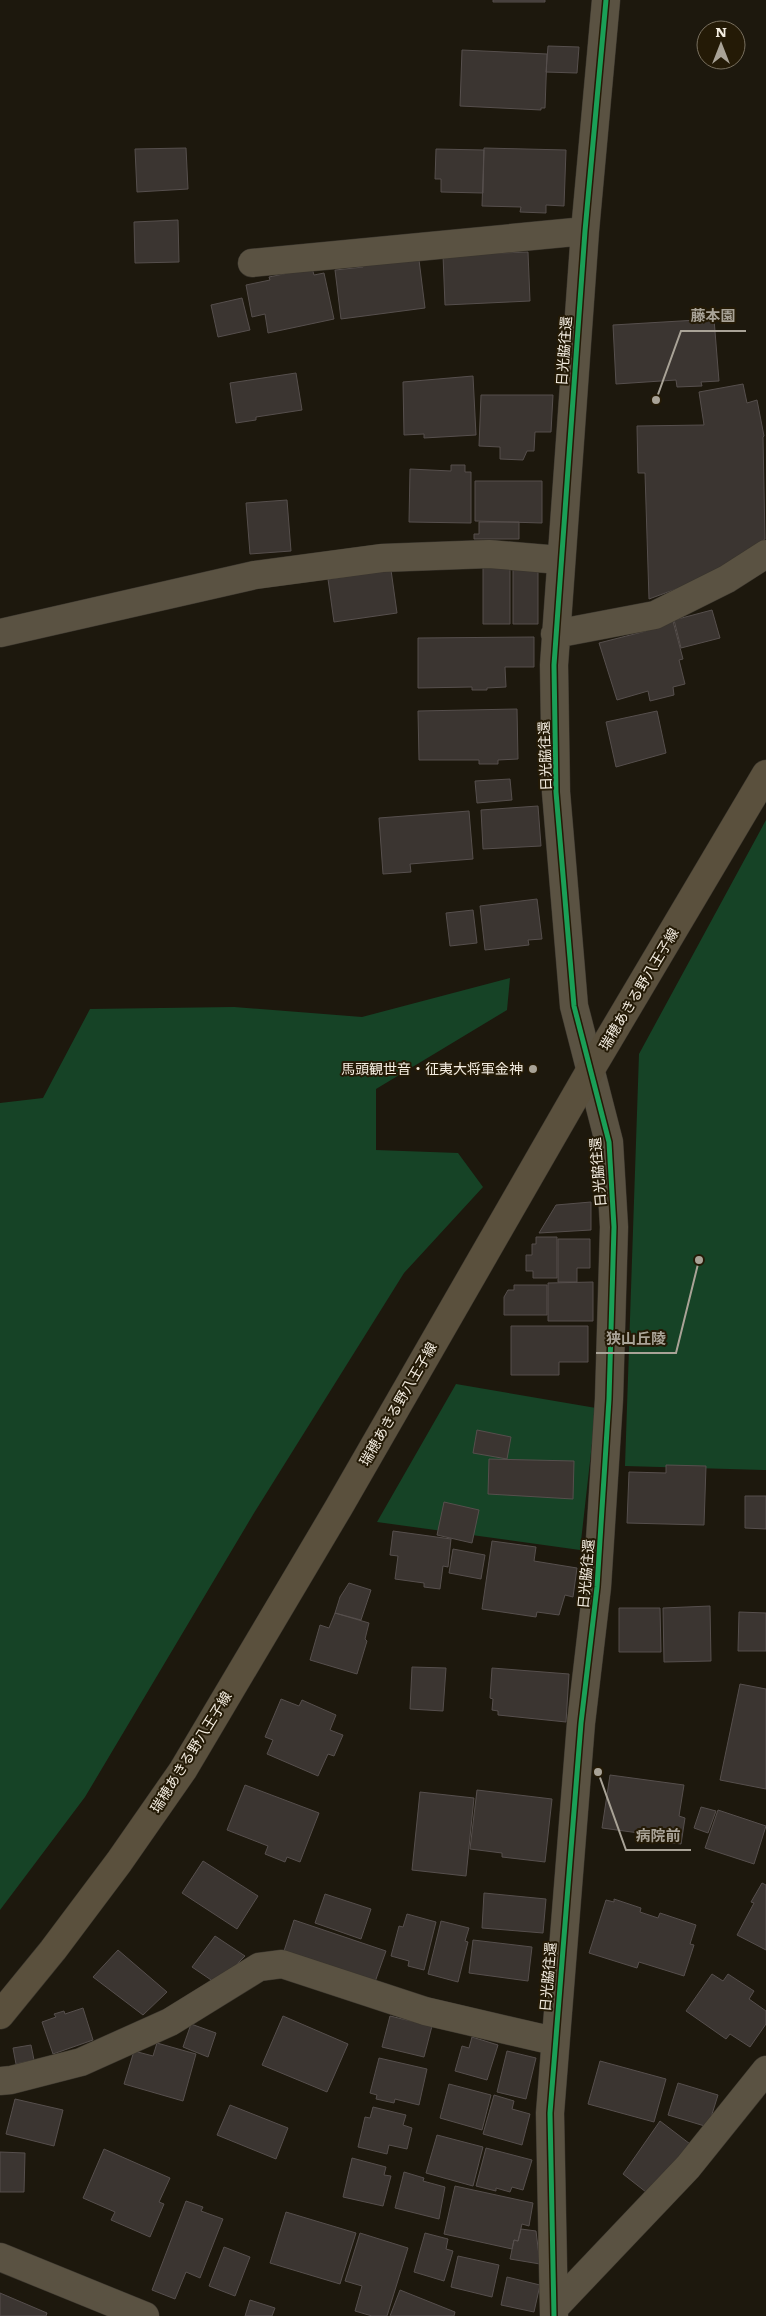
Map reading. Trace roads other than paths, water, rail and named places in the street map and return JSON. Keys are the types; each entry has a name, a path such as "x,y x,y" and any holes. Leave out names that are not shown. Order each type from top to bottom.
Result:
{"main road":[{"name":"瑞穂あきる野八王子線","path":"0,2015 53,1950 119,1862 184,1770 339,1507 591,1069 766,774"}],"street":[{"name":"日光脇往還","path":"554,2311 550,2113 554,2041 581,1723 597,1587 609,1399 614,1218 609,1142 574,1006 557,802 554,665 560,560 585,232 606,0"},
{"path":"252,263 585,232"},
{"path":"0,632 255,575 373,560 489,554 560,560"},
{"path":"555,634 655,615 727,579 766,554"},
{"path":"0,2081 11,2080 81,2062 170,2022 259,1967 282,1964 425,2011 554,2041"},
{"path":"554,2311 688,2166 766,2070"},
{"path":"0,2257 144,2316"}],"place":[{"name":"藤本園","path":"656,400"},
{"name":"馬頭観世音・征夷大将軍金神","path":"533,1069"},
{"name":"狭山丘陵","path":"699,1260"},
{"name":"病院前","path":"598,1772"}]}
